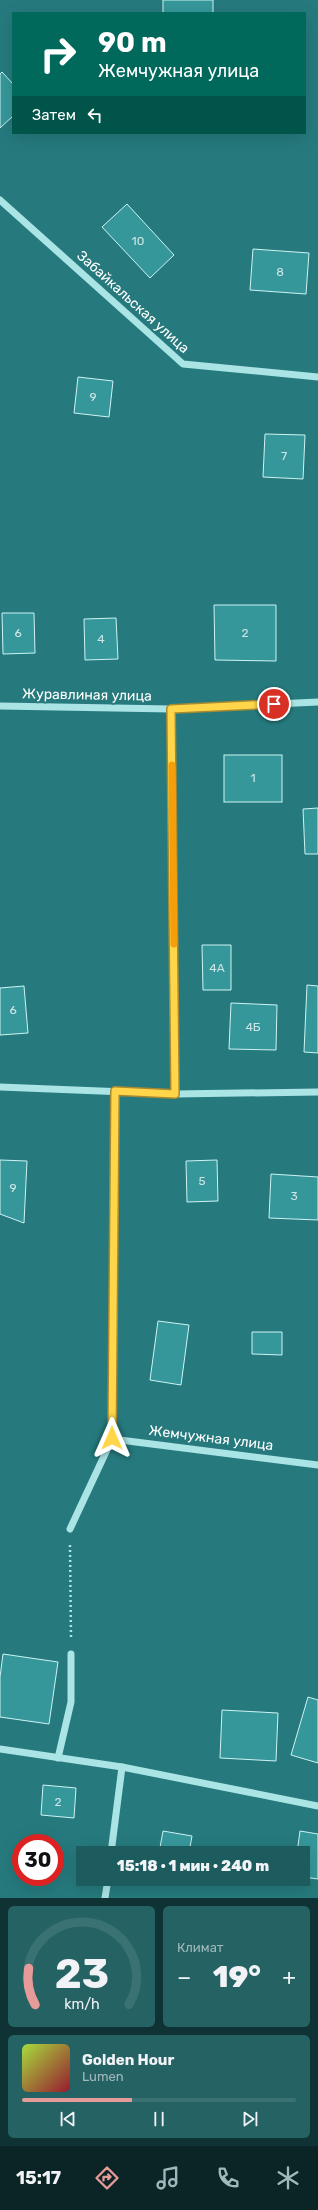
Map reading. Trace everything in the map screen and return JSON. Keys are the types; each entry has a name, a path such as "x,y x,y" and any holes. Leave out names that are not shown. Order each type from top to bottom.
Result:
{"street":[{"name":"Забайкальская улица","path":"0,200 183,364 318,377"},
{"name":"Журавлиная улица","path":"0,706 171,709 318,702"},
{"path":"171,709 175,1094"},
{"path":"0,1087 175,1094 318,1092"},
{"path":"70,1529 112,1438 115,1091"},
{"name":"Жемчужная улица","path":"112,1438 318,1465"},
{"path":"58,1758 71,1702 71,1654"},
{"path":"0,1749 122,1767 318,1806"},
{"path":"112,1846 122,1767"},
{"path":"105,1898 107,1886"}],"path":[{"path":"70,1529 71,1654"}],"building":[{"path":"163,0 213,0 213,12 163,12"},
{"path":"2,72 12,83 12,117 0,128 0,74"},
{"path":"127,204 174,255 150,278 102,227"},
{"path":"253,249 309,253 306,294 250,290"},
{"path":"78,377 113,381 109,417 74,413"},
{"path":"265,434 305,435 303,479 263,477"},
{"path":"214,605 276,605 276,661 215,660"},
{"path":"2,613 34,613 35,653 3,654"},
{"path":"116,618 118,659 85,660 84,619"},
{"path":"224,755 282,755 282,802 224,802"},
{"path":"318,808 318,854 305,854 303,809"},
{"path":"202,945 231,945 231,990 203,990"},
{"path":"307,985 318,986 318,1053 304,1052"},
{"path":"24,986 28,1033 0,1035 0,988"},
{"path":"231,1003 277,1005 276,1050 229,1049"},
{"path":"0,1160 27,1161 24,1223 0,1214"},
{"path":"217,1160 218,1201 187,1202 186,1161"},
{"path":"271,1174 318,1177 318,1220 269,1218"},
{"path":"158,1321 189,1325 181,1385 150,1380"},
{"path":"252,1332 282,1332 282,1355 252,1354"},
{"path":"3,1654 58,1662 49,1724 0,1717 0,1677"},
{"path":"308,1697 318,1700 318,1763 291,1755"},
{"path":"222,1710 278,1713 276,1761 220,1758"},
{"path":"43,1785 76,1788 74,1818 41,1815"},
{"path":"163,1831 192,1836 190,1846 160,1846"},
{"path":"300,1831 318,1834 318,1879 310,1878 310,1846 298,1846"}],"slow traffic":[{"path":"172,765 174,944"}],"route":[{"path":"112,1438 115,1091 175,1094 171,709 274,704"}]}
